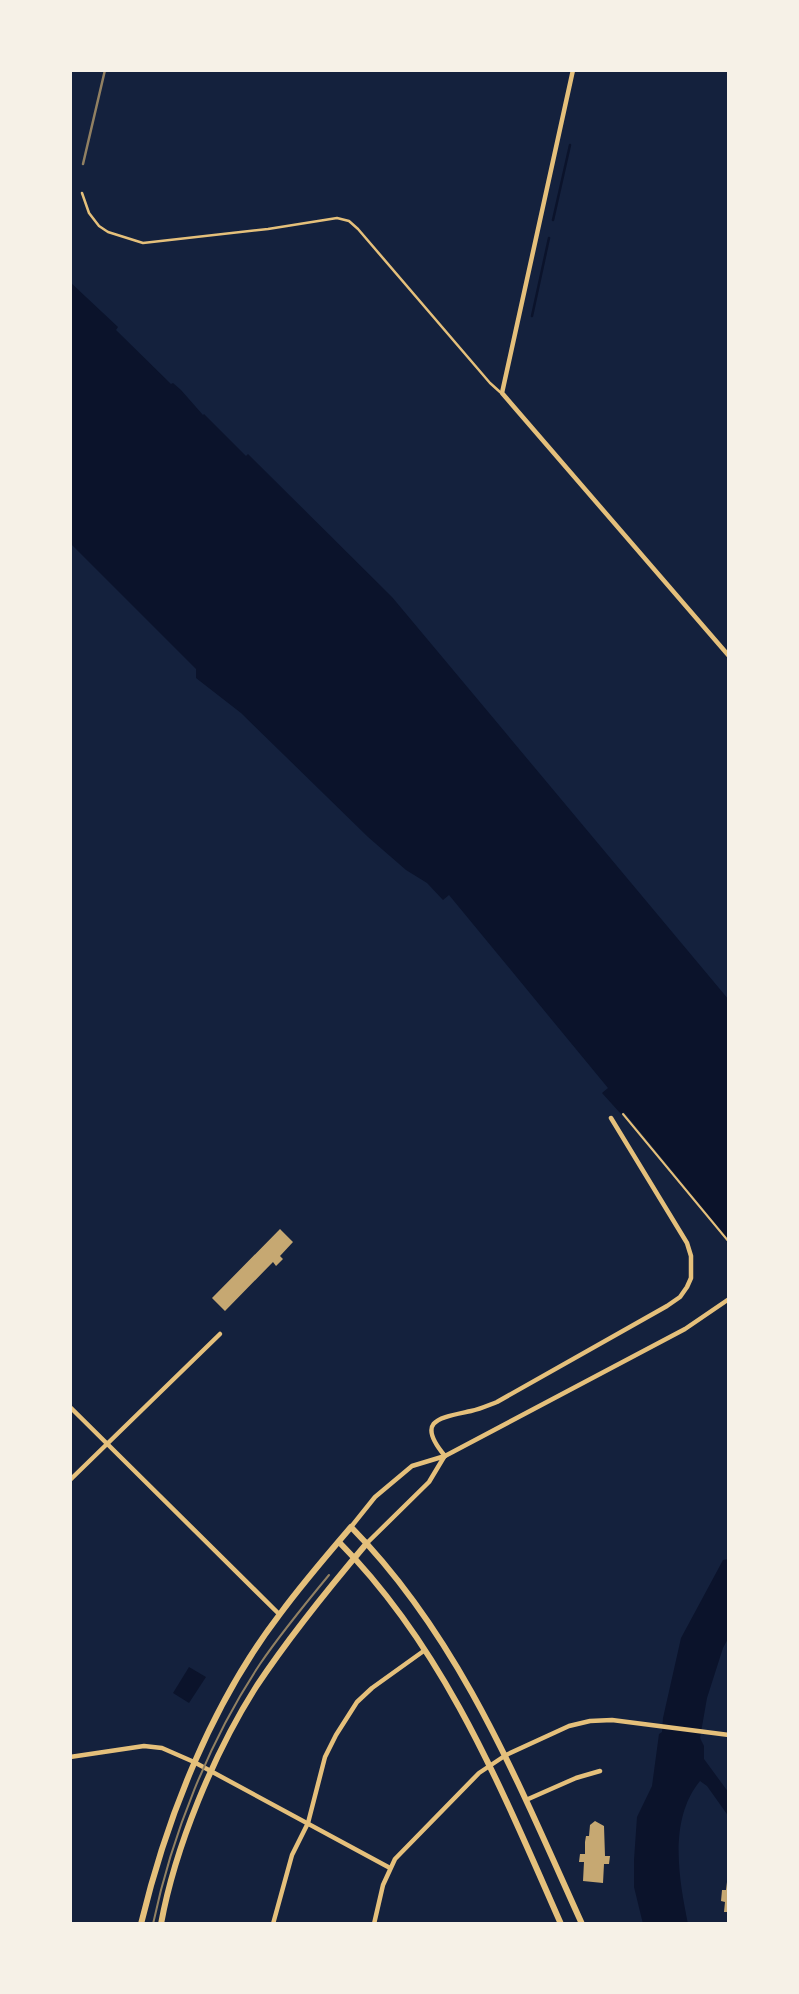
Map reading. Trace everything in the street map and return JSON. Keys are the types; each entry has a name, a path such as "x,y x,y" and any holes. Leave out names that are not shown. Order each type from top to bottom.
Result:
{"street":[{"path":"573,70 502,393 729,656"},
{"path":"445,1456 434,1443 431,1434 436,1421 443,1416 475,1410 497,1402 667,1306 687,1287 692,1268 687,1243 611,1118"},
{"path":"141,1924 169,1825 194,1762 229,1695 279,1614 375,1497 412,1466 445,1456 693,1324 729,1299"},
{"path":"70,1480 220,1334"},
{"path":"70,1408 279,1614"},
{"path":"161,1924 185,1838 212,1772 256,1688 367,1543 429,1482 445,1456"},
{"path":"351,1527 413,1599 446,1648 506,1755 582,1924"},
{"path":"339,1542 384,1592 432,1658 490,1765 561,1924"},
{"path":"432,1658 446,1648"},
{"path":"273,1924 292,1855 307,1823 325,1757 357,1702 372,1688 426,1650"},
{"path":"374,1924 395,1859 490,1765 506,1755 581,1722 612,1720 729,1735"},
{"path":"70,1757 144,1746 162,1748 194,1762 390,1868"},
{"path":"526,1800 576,1778 600,1771"},
{"path":"548,1895 565,1887"}],"lane":[{"path":"82,193 89,213 99,226 108,232 143,243 337,218 349,221 490,383 502,393"}],"path":[{"path":"623,1114 729,1242"}],"water":[{"path":"70,282 118,327 116,330 171,384 181,390 246,456 248,454 392,597 729,1000 729,1240 624,1112 621,1114 602,1093 608,1088 449,895 443,900 427,883 406,870 368,837 241,713 196,678 196,669 70,543"},
{"path":"729,1559 729,1637 707,1698 700,1738 704,1746 704,1759 729,1793 729,1817 707,1786 700,1781 683,1813 680,1832 679,1869 688,1924 643,1924 634,1887 637,1817 652,1786 659,1734 662,1732 681,1638 723,1560"},
{"path":"189,1667 206,1677 189,1703 173,1693"}],"building":[{"path":"280,1229 293,1242 280,1256 283,1259 276,1266 273,1262 225,1311 212,1298"},
{"path":"595,1821 604,1826 605,1856 610,1856 609,1864 604,1864 603,1883 583,1881 584,1862 579,1862 580,1854 585,1854 590,1825"},
{"path":"727,1882 729,1912 724,1912 722,1890 726,1890"}],"waterway":[{"path":"553,220 570,145"},
{"path":"532,316 549,238"}],"tram line":[{"path":"153,1924 182,1822 224,1724 268,1652 329,1575"}],"railway":[{"path":"83,164 105,70"}]}
